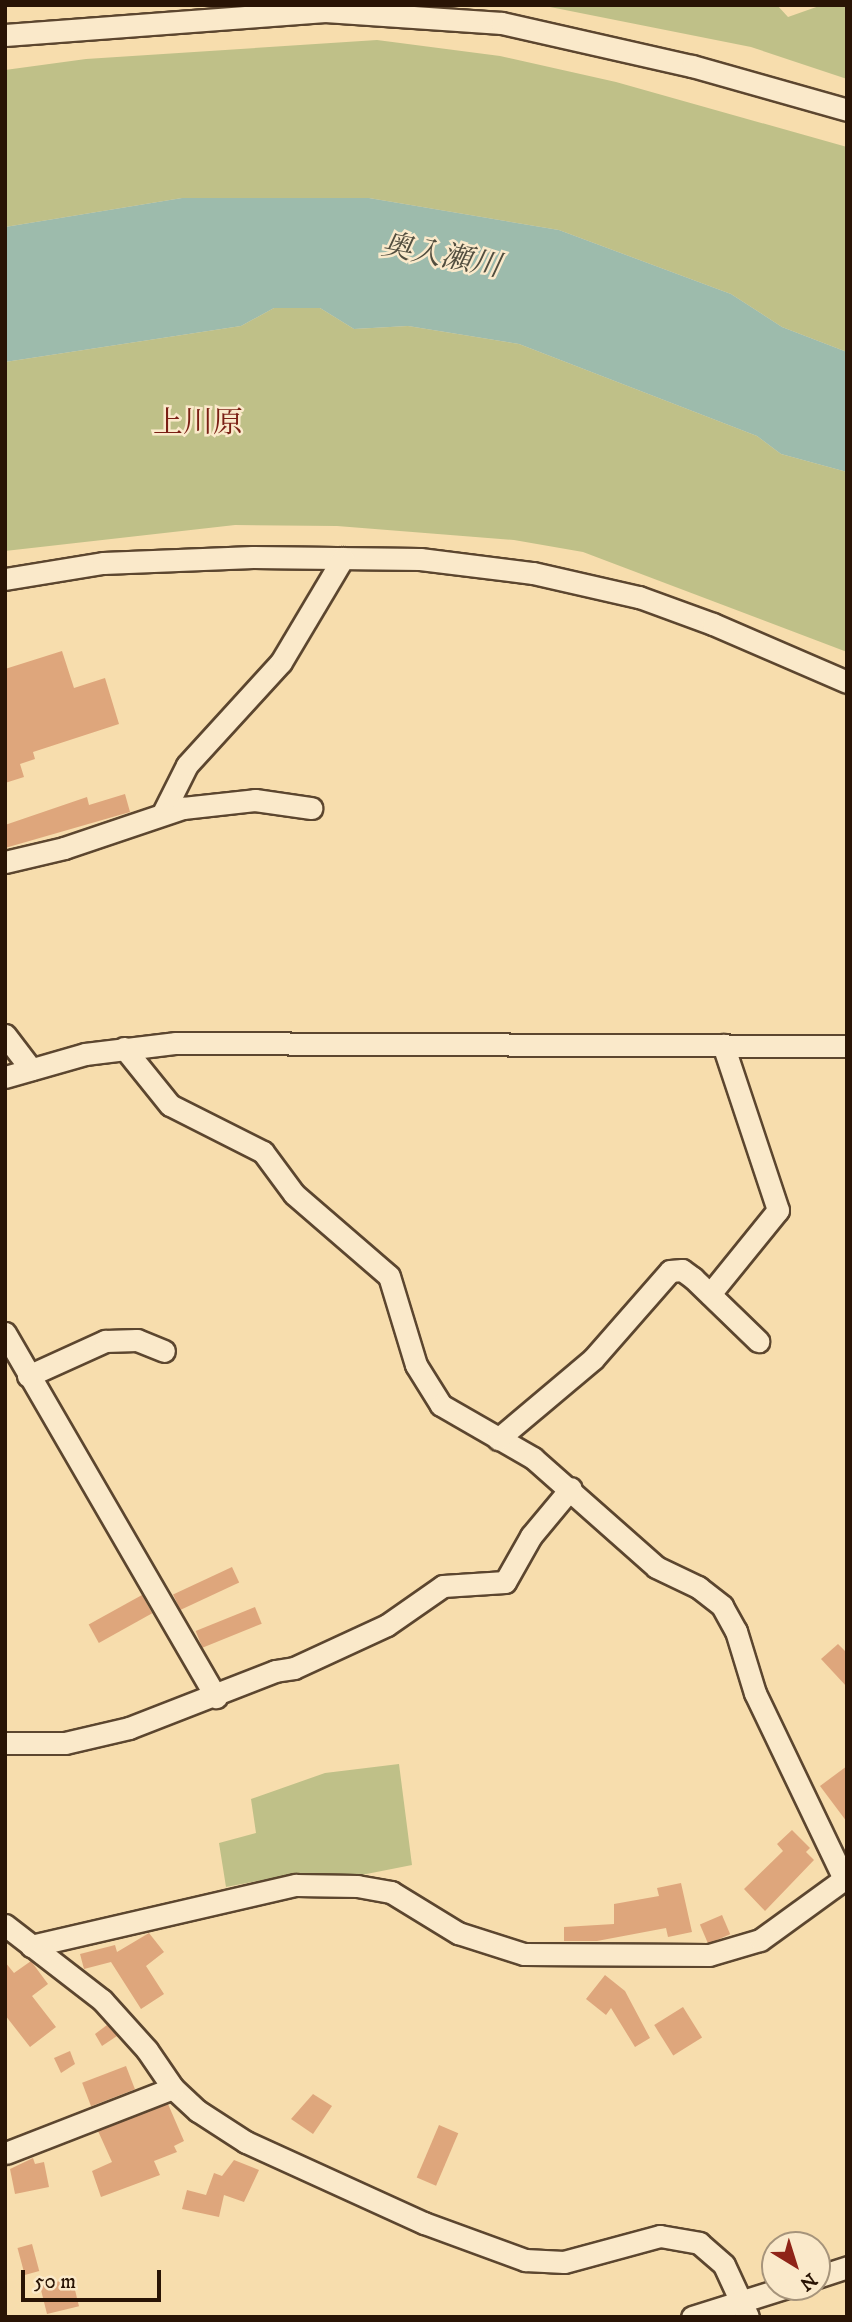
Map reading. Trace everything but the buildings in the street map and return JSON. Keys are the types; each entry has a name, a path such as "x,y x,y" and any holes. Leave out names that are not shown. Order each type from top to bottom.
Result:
{"street":[{"path":"5,35 326,10 502,23 680,63 847,110"},
{"path":"5,579 103,564 253,556 420,559 533,573 639,597 713,624 847,682"},
{"path":"164,811 187,765 281,662 343,558"},
{"path":"5,862 64,848 164,811 255,800 311,808"},
{"path":"5,1035 31,1069"},
{"path":"5,1077 124,1048 176,1043 847,1046"},
{"path":"710,1294 778,1210 723,1045"},
{"path":"31,1946 296,1885 356,1885 391,1892 458,1933 524,1954 709,1955 760,1940 845,1877 755,1693 736,1631 722,1606 698,1587 656,1567 571,1488 441,1405 424,1384 389,1276 294,1194 262,1152 170,1105 124,1048"},
{"path":"498,1439 593,1359 670,1271 682,1270 758,1341"},
{"path":"5,1333 216,1697"},
{"path":"28,1376 105,1341 137,1340 164,1351"},
{"path":"5,1743 89,1740 216,1697 275,1671 294,1668 387,1625 443,1586 505,1582 531,1536 571,1488"},
{"path":"5,1925 110,2007 173,2088 198,2111 246,2142 494,2252 564,2262 660,2236 699,2243 724,2265 745,2310"},
{"path":"6,2153 173,2088"},
{"path":"692,2317 745,2310 762,2301"}],"green space":[{"path":"540,5 777,5 788,17 822,5 847,5 847,79 751,47"},
{"path":"377,40 500,56 616,82 847,147 847,352 782,327 731,294 559,230 369,198 182,198 5,227 5,70 86,59"},
{"path":"274,308 320,308 354,329 408,326 519,344 757,436 781,454 847,472 847,652 583,552 514,540 337,526 235,525 5,551 5,362 241,326"},
{"path":"399,1764 412,1865 336,1880 295,1874 226,1887 219,1843 256,1833 251,1799 325,1773"}],"water":[{"name":"奥入瀬川","path":"182,198 369,198 559,230 731,294 782,327 847,352 847,472 781,454 757,436 519,344 408,326 354,329 320,308 274,308 241,326 5,362 5,227"}],"district":[{"name":"上川原","path":"198,424"}]}
